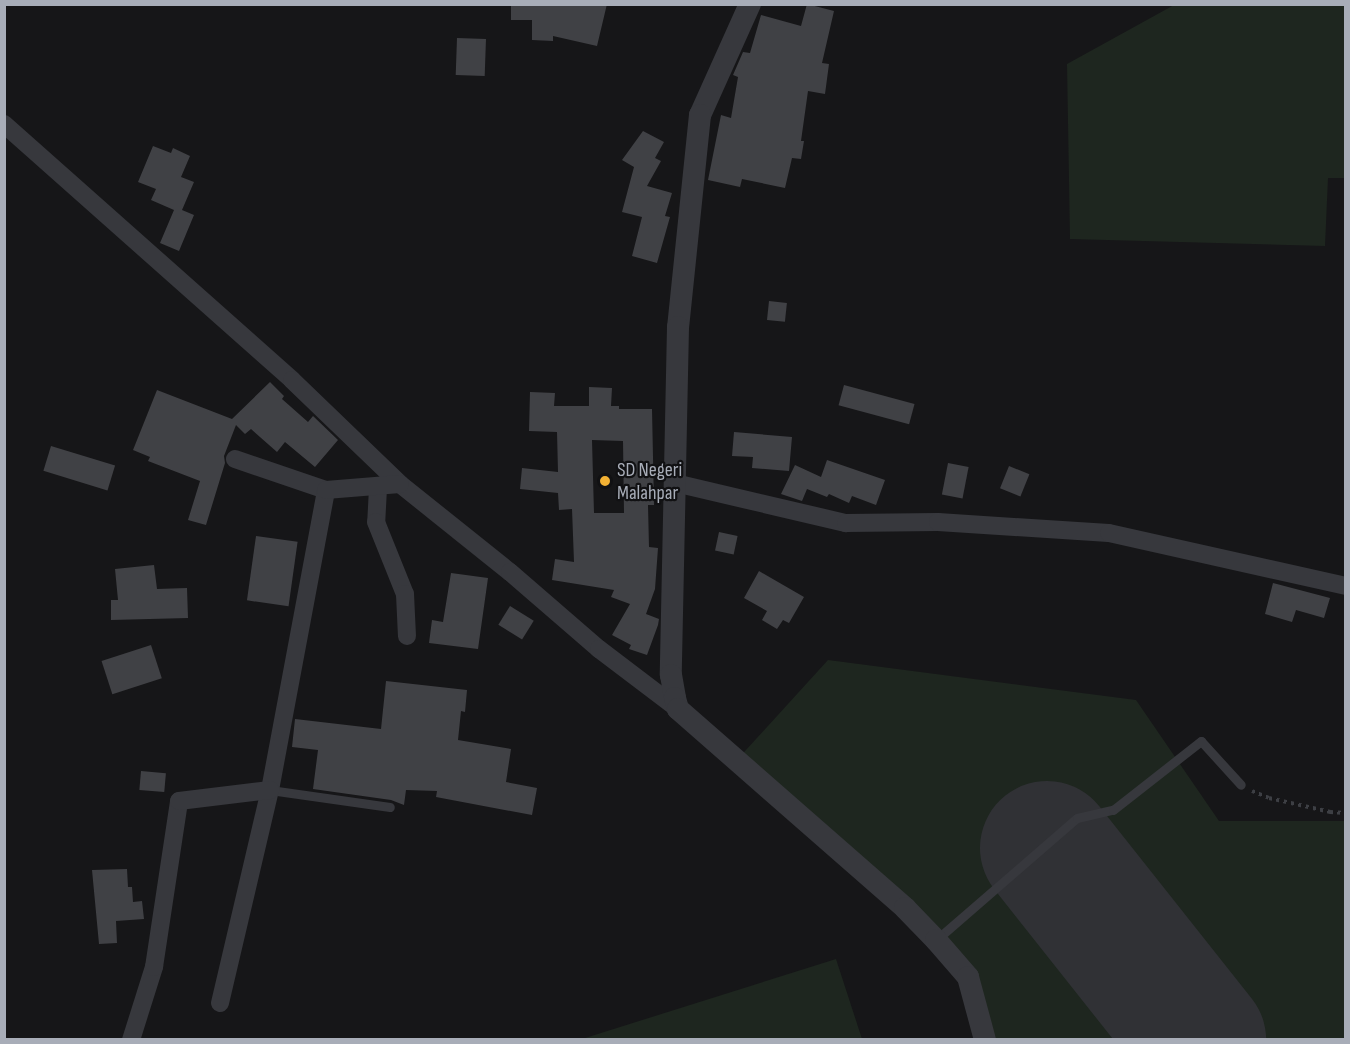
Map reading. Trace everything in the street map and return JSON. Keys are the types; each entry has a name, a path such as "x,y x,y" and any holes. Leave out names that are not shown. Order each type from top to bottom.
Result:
{"street":[{"path":"678,709 671,675 678,327 700,115 750,4"},
{"path":"4,124 292,380 400,484 510,572 599,649 678,709 905,908 968,977 985,1040"},
{"path":"235,459 326,490 354,486 378,488 400,484"},
{"path":"675,483 846,523 938,522 1109,533 1346,586"},
{"path":"378,488 376,522 405,594 406,636"},
{"path":"220,1003 270,790 326,490"},
{"path":"131,1040 154,967 178,801 270,790"}],"lane":[{"path":"936,940 1077,818 1113,810 1201,741 1241,785"},
{"path":"270,790 390,807"}],"path":[{"path":"1241,785 1269,798 1330,812 1346,813"}],"shaded area":[{"path":"1174,5 1345,5 1345,178 1328,178 1325,246 1070,239 1067,64"},
{"path":"828,660 1136,700 1219,821 1345,821 1345,1039 1227,1039 1140,931 1151,900 1086,818 1004,883 1069,964 1101,961 1163,1039 982,1039 956,958 735,762"},
{"path":"836,959 862,1039 582,1039"}],"building":[{"path":"511,4 607,4 597,46 553,36 553,41 532,40 532,20 511,20"},
{"path":"807,4 834,11 822,63 829,64 825,94 808,91 801,141 804,141 801,159 792,158 785,188 742,179 740,187 708,180 721,115 731,118 738,77 733,75 743,52 750,53 761,15 801,26"},
{"path":"457,38 486,39 485,76 456,75"},
{"path":"643,131 664,142 655,158 661,161 647,186 672,193 665,216 670,217 657,263 632,256 642,217 622,212 634,167 622,160"},
{"path":"153,146 171,153 173,148 190,156 181,177 194,182 182,210 194,215 179,251 160,243 174,210 151,200 156,189 138,182"},
{"path":"769,301 787,303 785,322 767,320"},
{"path":"270,382 284,396 282,399 308,422 313,416 338,440 315,467 285,442 277,452 251,429 245,434 236,425 224,456 225,463 206,525 188,520 200,481 148,461 150,457 133,450 157,390 232,419"},
{"path":"844,385 915,404 909,424 839,405"},
{"path":"589,387 612,388 611,406 619,406 619,409 652,409 654,505 648,505 649,547 658,548 655,589 646,614 659,619 647,655 629,649 631,645 612,635 630,604 611,597 614,590 552,580 555,559 574,562 572,509 559,510 558,493 520,489 522,468 558,472 557,432 529,431 530,392 555,393 554,406 589,406","holes":["592,440 623,441 624,513 594,513"]},
{"path":"734,432 792,437 789,471 752,468 753,457 732,456"},
{"path":"51,446 115,466 107,490 43,471"},
{"path":"827,460 885,480 876,505 852,496 849,503 829,494 827,497 807,489 802,501 781,494 795,465 821,477"},
{"path":"948,463 969,467 963,498 942,494"},
{"path":"1009,466 1029,474 1020,496 1000,488"},
{"path":"719,532 738,536 734,555 715,551"},
{"path":"256,536 298,542 289,606 247,600"},
{"path":"154,565 157,589 187,588 188,618 111,620 111,600 118,600 115,569"},
{"path":"759,571 804,597 789,623 783,620 777,629 762,620 767,611 744,598"},
{"path":"451,573 488,578 478,649 429,643 432,620 443,622"},
{"path":"1273,583 1330,598 1324,618 1296,610 1292,622 1265,614"},
{"path":"510,606 534,621 522,639 498,625"},
{"path":"151,645 162,678 112,694 102,661"},
{"path":"386,681 467,690 465,712 461,711 458,740 511,749 506,782 537,788 532,815 436,797 437,791 406,790 404,805 391,800 313,789 318,750 292,747 295,719 381,729"},
{"path":"141,771 166,773 164,792 139,790"},
{"path":"127,869 128,887 132,887 133,902 142,901 144,919 116,921 117,943 99,944 92,870"}],"runway":[{"path":"1047,848 1199,1040"}],"place":[{"name":"SD Negeri Malahpar","path":"605,481"}]}
